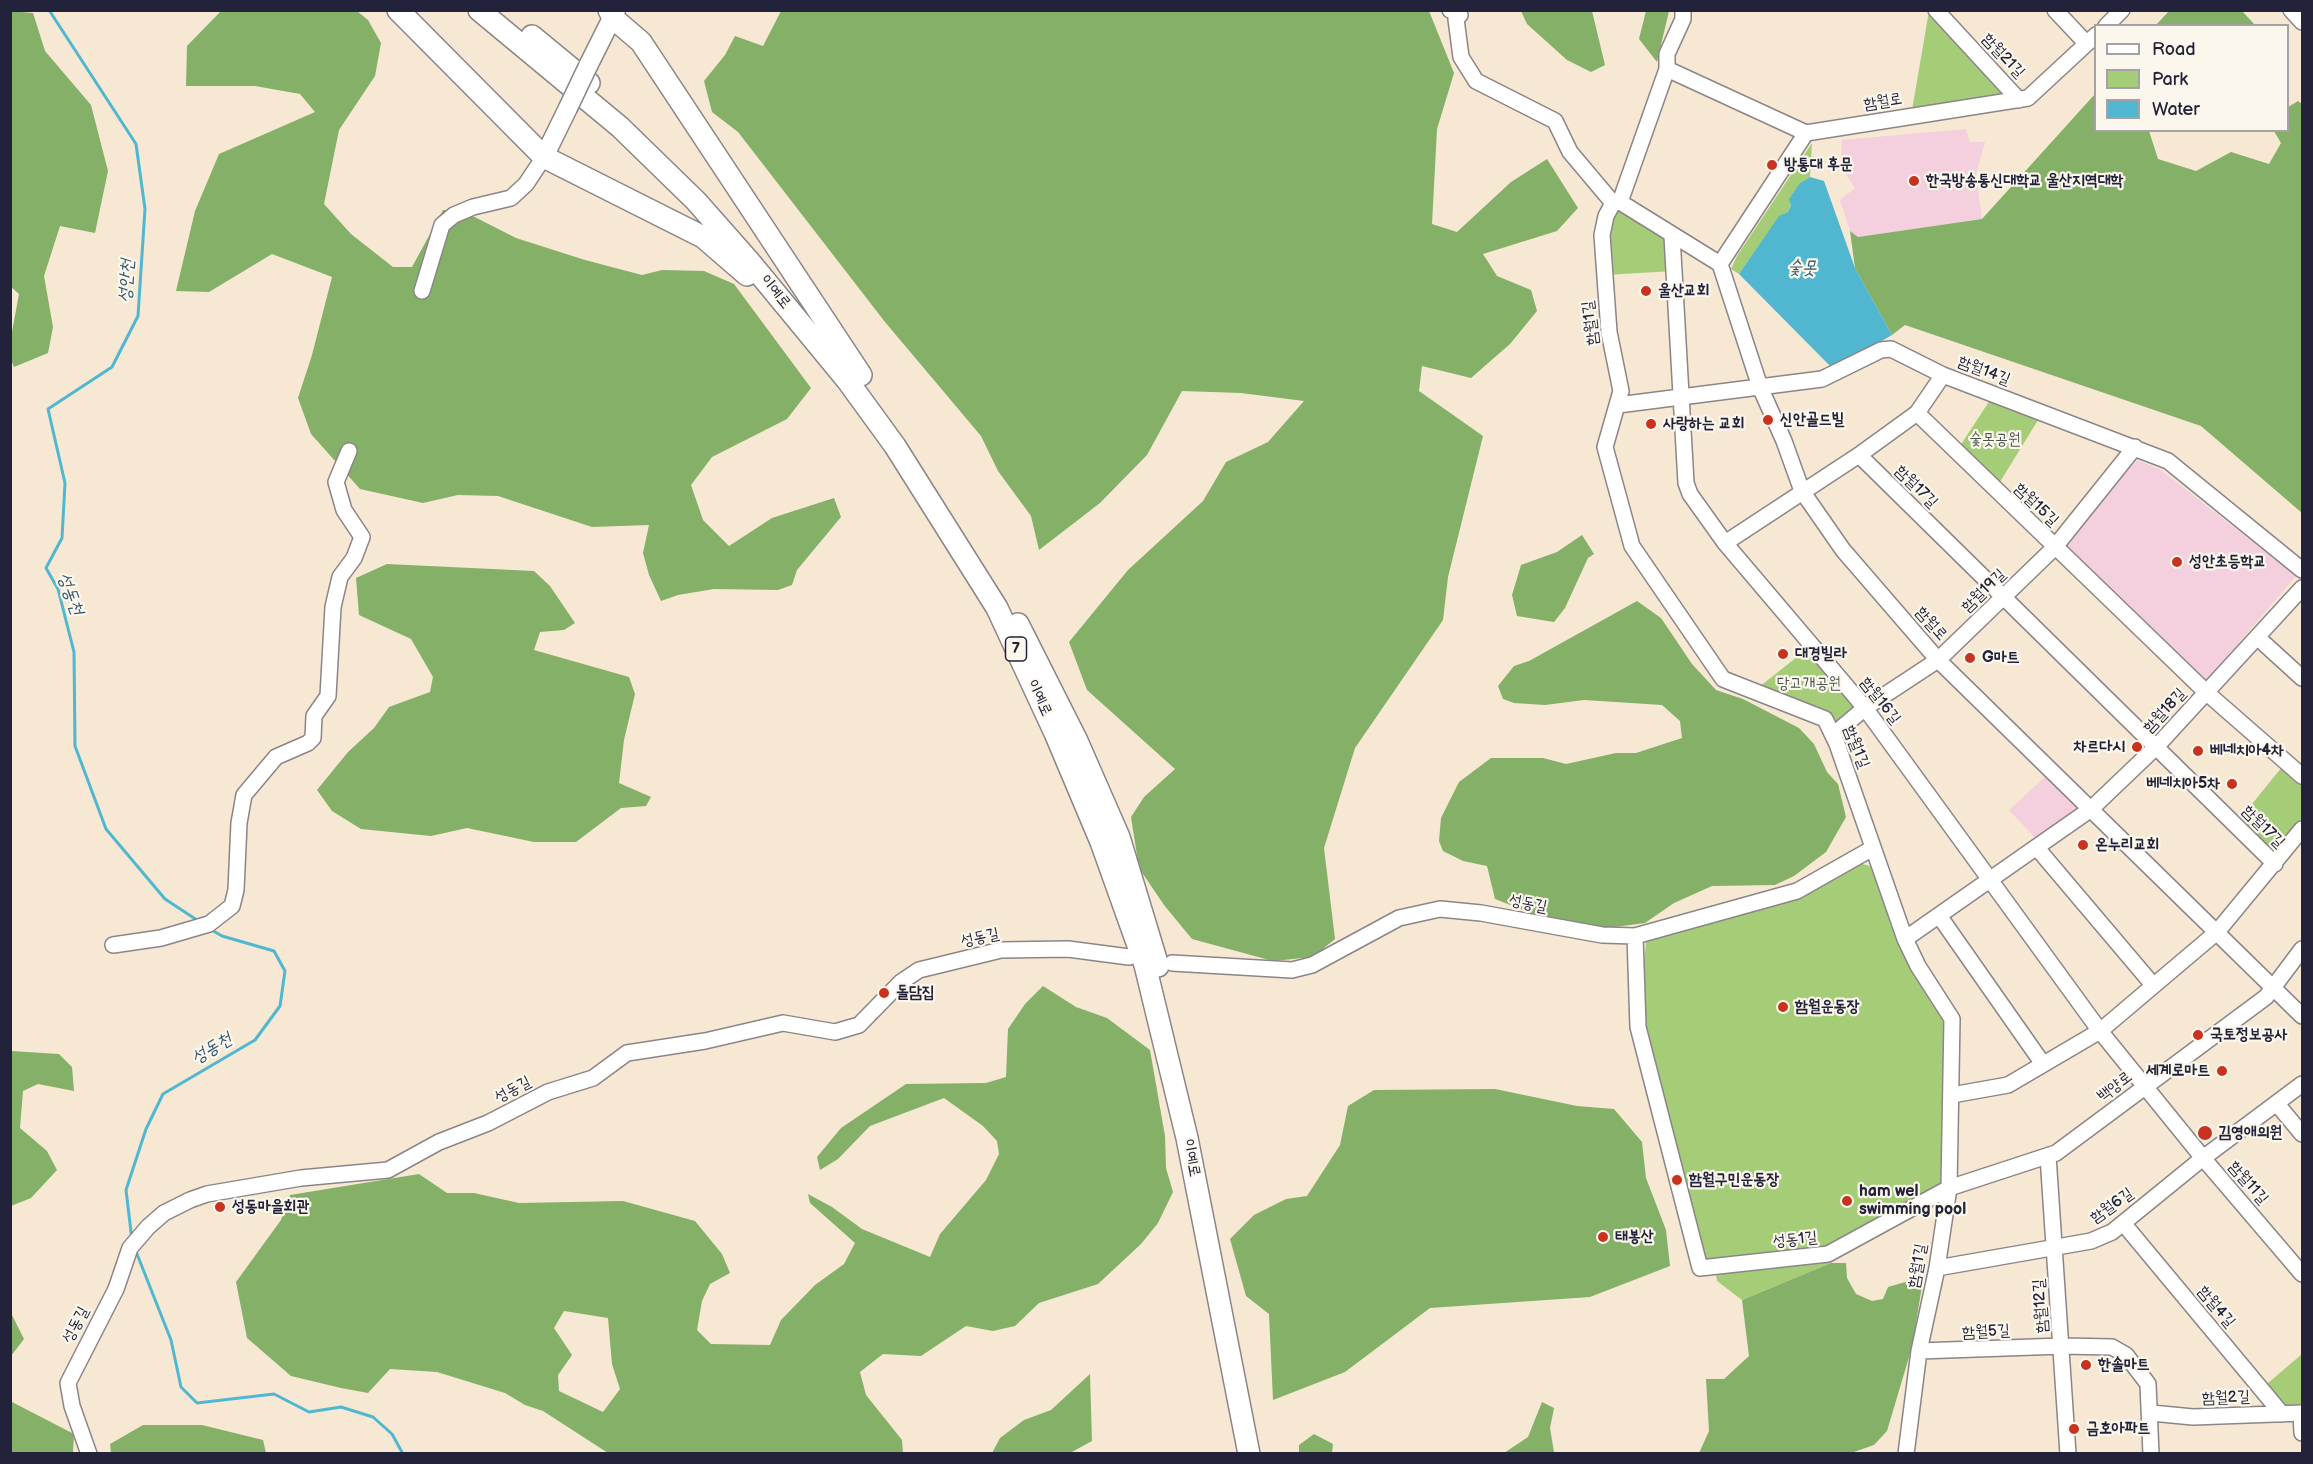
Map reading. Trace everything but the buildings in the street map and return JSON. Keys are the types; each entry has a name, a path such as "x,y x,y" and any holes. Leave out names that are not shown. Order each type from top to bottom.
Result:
{"highway":[{"path":"398,10 544,157 703,237 754,281 854,378"},
{"name":"이예로","path":"479,10 620,127 696,201 854,378 997,608 1101,842 1145,965 1187,1138 1249,1454"},
{"name":"이예로","path":"499,10 561,58 600,93 719,209 914,451 1003,598 1062,709 1119,837 1151,937 1184,1069 1263,1454"},
{"path":"613,13 641,42 854,378"}],"main road":[{"path":"544,157 613,13"}],"street":[{"path":"1450,10 1460,15 1456,19 1461,57 1476,81 1555,121 1570,152 1617,202 1720,264 1806,133 1668,69"},
{"name":"함월1길","path":"1683,10 1683,19 1667,54 1668,69 1617,202 1606,216 1602,235 1609,332 1621,391 1605,447 1632,546 1723,679 1825,719 1833,735 1905,939 1918,966 1952,1019 1948,1188 1937,1268 1919,1351 1906,1454"},
{"name":"함월21길","path":"1936,10 2019,100"},
{"path":"2055,10 2091,39"},
{"path":"2108,24 2122,10"},
{"path":"2291,10 2302,22"},
{"name":"함월로","path":"1806,133 2028,98 2091,39"},
{"path":"422,291 442,225 454,215 473,207 511,198 525,184 544,157"},
{"name":"함월16길","path":"1672,236 1686,483 1690,494 1725,543 1865,708 2100,1031 2145,1087"},
{"name":"함월로","path":"1720,264 1760,387 1784,441 1802,491 1843,550 1938,660 2302,1016"},
{"name":"함월14길","path":"1618,405 1822,379 1881,350 1891,349 1943,375 2168,461 2302,570"},
{"path":"1725,543 1917,413 1943,375"},
{"name":"함월15길","path":"1917,413 2054,548 2207,693 2302,776"},
{"name":"함월19길","path":"1833,735 1865,708 1938,660 2002,599 2054,548 2135,447"},
{"path":"113,945 161,938 204,925 232,906 236,890 239,823 244,795 276,757 308,743 313,738 314,716 328,696 333,607 340,577 354,558 363,537 344,510 336,482 349,451"},
{"name":"함월17길","path":"1858,455 2002,599 2157,746 2275,864 2217,932 2100,1031 2008,1085 1952,1095"},
{"name":"함월18길","path":"1905,939 1940,917 2091,809 2157,746 2302,588"},
{"path":"2257,637 2302,678"},
{"path":"2275,864 2302,829"},
{"name":"성동길","path":"1172,963 1292,970 1312,965 1399,918 1440,909 1481,913 1602,935 1635,936 1797,891 1874,848"},
{"path":"2037,848 2153,985"},
{"path":"1940,917 2043,1064"},
{"name":"성동1길","path":"1635,936 1638,1027 1700,1268 1828,1254 1948,1188"},
{"name":"성동길","path":"89,1454 72,1406 68,1383 116,1289 134,1243 164,1213 207,1194 301,1178 388,1170 439,1142 488,1123 548,1092 593,1078 627,1053 705,1041 783,1023 835,1032 860,1025 901,982 919,970 1001,950 1068,949 1129,957"},
{"name":"백양로","path":"1948,1188 2056,1153 2266,997 2302,949"},
{"name":"함월6길","path":"1937,1268 2091,1241 2112,1232 2203,1158 2302,1084"},
{"name":"함월11길","path":"2145,1087 2302,1274"},
{"path":"2277,1104 2302,1134"},
{"name":"함월12길","path":"2048,1156 2068,1454"},
{"name":"함월4길","path":"2123,1223 2282,1414"},
{"name":"함월5길","path":"1919,1351 2062,1346 2112,1347 2127,1355 2148,1384 2151,1454"},
{"name":"함월2길","path":"2151,1413 2193,1417 2302,1413"},
{"path":"2302,1413 2302,1433"}],"shaded area":[{"name":"한국방송통신대학교 울산지역대학","path":"1966,129 1970,142 1985,142 1976,174 1982,219 1858,237 1850,231 1840,200 1855,188 1840,166 1842,140"},
{"name":"성안초등학교","path":"2137,460 2161,470 2296,576 2206,681 2061,548"},
{"path":"2046,776 2081,808 2037,840 2009,810"}],"green space":[{"path":"10,11 33,13 45,51 91,105 108,171 95,233 60,226 44,276 53,327 48,353 14,367 11,360 11,337 19,294 10,286"},
{"path":"221,11 357,11 368,20 381,43 375,76 339,130 324,204 351,234 393,267 412,267 443,210 461,210 516,238 585,260 642,275 662,270 704,271 734,284 811,388 787,419 712,457 691,485 703,520 729,546 772,518 834,498 841,517 797,570 792,585 778,590 714,589 678,595 661,601 649,575 643,553 649,525 592,527 498,496 458,495 423,503 360,489 311,434 298,398 312,355 332,277 272,254 209,292 176,291 195,211 219,154 315,112 300,94 255,86 186,86 187,46"},
{"path":"781,11 1429,11 1454,73 1437,129 1432,224 1457,232 1511,182 1547,159 1578,208 1557,231 1483,254 1497,276 1531,290 1537,311 1510,344 1471,378 1422,366 1419,391 1483,436 1448,577 1443,620 1355,748 1324,848 1335,939 1313,957 1273,961 1192,939 1164,905 1139,868 1131,817 1144,797 1175,769 1087,690 1069,642 1128,570 1203,501 1226,462 1268,442 1304,401 1241,393 1182,391 1147,455 1100,503 1039,550 1031,516 998,471 981,436 885,322 738,132 712,112 704,81 725,55 735,36 763,46"},
{"path":"1521,11 1592,11 1605,65 1591,72 1567,60 1527,24"},
{"path":"1646,11 1669,11 1657,62 1639,39"},
{"path":"1929,11 1936,11 2019,100 1911,116"},
{"path":"2169,11 2242,11 2254,24 2157,24"},
{"path":"2094,95 2094,132 2149,132 2158,159 2196,171 2231,152 2269,164 2281,143 2275,132 2289,132 2289,106 2298,101 2302,104 2302,513 2201,426 1905,325 1892,335 1855,268 1850,231 1858,237 1982,219"},
{"path":"1812,143 1810,177 1800,183 1788,212 1779,217 1739,274 1731,269 1737,256"},
{"path":"1613,203 1672,236 1674,271 1605,275"},
{"name":"숯못공원","path":"1994,394 2043,412 1995,490 1956,452"},
{"path":"1582,535 1594,554 1588,558 1565,608 1554,622 1517,616 1512,595 1521,565 1557,552"},
{"path":"387,564 534,571 550,586 575,623 564,630 540,632 534,650 629,677 635,694 624,740 619,783 651,797 646,806 621,808 576,842 534,842 467,828 431,836 361,829 332,811 317,790 348,752 374,728 389,707 430,692 433,677 411,639 359,615 356,578"},
{"path":"1637,601 1661,618 1692,664 1716,690 1743,699 1799,728 1814,744 1827,772 1838,784 1846,817 1826,852 1794,876 1775,885 1712,886 1674,903 1645,923 1607,928 1564,926 1495,899 1487,866 1463,861 1443,851 1439,841 1441,818 1459,782 1491,758 1543,758 1566,764 1616,753 1636,753 1682,738 1680,721 1662,705 1584,700 1545,705 1514,703 1503,699 1498,686 1514,666 1529,661"},
{"name":"당고개공원","path":"1812,645 1865,708 1834,734 1825,719 1754,691"},
{"path":"2282,767 2302,784 2302,819 2274,855 2239,820"},
{"path":"1859,863 1870,866 1915,971 1948,1018 1941,1184 1830,1243 1831,1263 1742,1300 1717,1281 1714,1262 1706,1260 1700,1253 1644,1022 1643,971 1646,942"},
{"path":"1043,986 1076,1007 1107,1018 1150,1050 1165,1136 1166,1168 1173,1192 1158,1223 1141,1244 1098,1284 1039,1303 1015,1326 993,1331 966,1326 921,1356 883,1354 860,1372 866,1395 902,1440 903,1453 608,1453 543,1411 525,1405 505,1393 437,1372 390,1369 368,1393 341,1388 291,1376 247,1338 236,1282 281,1220 290,1195 419,1174 447,1193 474,1193 519,1203 623,1201 695,1221 722,1254 730,1273 710,1284 702,1301 697,1330 711,1344 770,1345 781,1320 815,1285 844,1264 855,1243 810,1203 808,1194 832,1207 862,1229 930,1257 940,1234 986,1180 999,1154 997,1141 983,1126 944,1098 870,1126 838,1159 820,1170 817,1157 841,1128 906,1084 986,1083 1006,1077 1008,1029 1025,1004","holes":["564,1311 608,1318 612,1364 620,1389 603,1412 559,1391 558,1375 572,1355 554,1328"]},
{"path":"11,1051 59,1054 72,1067 74,1091 38,1084 23,1091 20,1128 47,1151 57,1170 31,1198 11,1206"},
{"path":"1495,1089 1577,1106 1614,1109 1642,1142 1646,1178 1666,1230 1670,1266 1590,1297 1430,1308 1345,1372 1273,1400 1269,1314 1246,1296 1230,1239 1254,1215 1286,1199 1307,1196 1340,1145 1348,1106 1374,1090"},
{"path":"1831,1263 1846,1263 1847,1278 1856,1294 1872,1301 1883,1299 1888,1287 1923,1280 1912,1347 1887,1431 1874,1445 1851,1453 1699,1453 1709,1431 1706,1379 1724,1379 1749,1356 1742,1300"},
{"path":"11,1313 24,1339 10,1356"},
{"path":"2302,1354 2302,1413 2282,1414 2261,1389"},
{"path":"1090,1374 1092,1441 1070,1453 992,1453 1000,1438 1024,1420 1051,1410"},
{"path":"10,1401 74,1434 73,1453 11,1453"},
{"path":"1542,1402 1554,1408 1550,1428 1554,1452 1504,1453 1528,1437"},
{"path":"143,1425 202,1425 263,1440 266,1453 111,1453 110,1444"},
{"path":"1314,1434 1333,1444 1332,1453 1299,1453 1299,1445"}],"water":[{"name":"숯못","path":"1810,177 1824,181 1855,268 1892,335 1833,369 1739,274 1779,216 1788,212 1791,205 1789,199 1800,183"}],"waterway":[{"name":"성안천","path":"49,10 136,144 145,209 138,316 112,367 48,409 65,483 62,538 46,568 58,589 74,652 75,746 106,829 165,899 200,922"},
{"name":"성동천","path":"132,1240 126,1190 146,1129 163,1094 255,1040 280,1006 285,971 274,951 222,936 210,929"},
{"name":"성동천","path":"135,1249 171,1340 181,1387 197,1403 274,1394 309,1412 341,1407 373,1417 392,1434 403,1454"}],"place":[{"name":"방통대 후문","path":"1772,165"},
{"name":"한국방송통신대학교 울산지역대학","path":"1914,181"},
{"name":"울산교회","path":"1646,291"},
{"name":"신안골드빌","path":"1768,420"},
{"name":"사랑하는 교회","path":"1651,424"},
{"name":"성안초등학교","path":"2177,562"},
{"name":"대경빌라","path":"1783,654"},
{"name":"G마트","path":"1970,658"},
{"name":"차르다시","path":"2137,747"},
{"name":"베네치아4차","path":"2198,751"},
{"name":"베네치아5차","path":"2232,784"},
{"name":"온누리교회","path":"2083,845"},
{"name":"돌담집","path":"884,993"},
{"name":"함월운동장","path":"1783,1007"},
{"name":"국토정보공사","path":"2198,1035"},
{"name":"세계로마트","path":"2222,1071"},
{"name":"김영애의원","path":"2205,1133"},
{"name":"함월구민운동장","path":"1677,1180"},
{"name":"ham wel swimming pool","path":"1847,1201"},
{"name":"성동마을회관","path":"220,1207"},
{"name":"태봉산","path":"1603,1237"},
{"name":"한솔마트","path":"2086,1365"},
{"name":"금호아파트","path":"2074,1429"}]}
